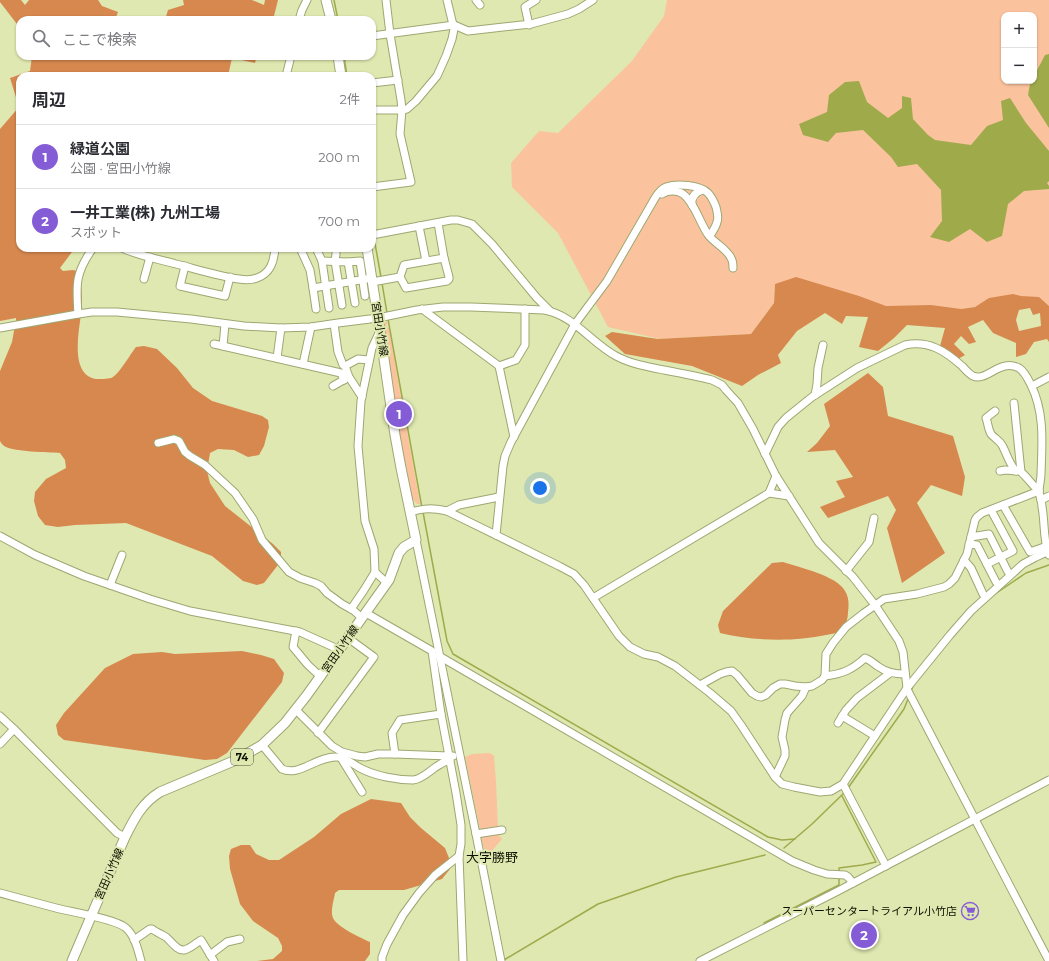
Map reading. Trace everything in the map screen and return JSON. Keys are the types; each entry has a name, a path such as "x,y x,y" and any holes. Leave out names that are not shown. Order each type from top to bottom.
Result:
{"main road":[{"path":"326,0 330,16"},
{"path":"339,60 340,72"},
{"name":"宮田小竹線","path":"72,961 125,837 139,811 146,802 160,792 236,760 262,745 286,723 389,580 398,554 404,546 416,540 395,435 374,280 368,252"}],"street":[{"path":"300,16 307,0"},
{"path":"376,186 412,182 400,134 402,100 390,34 386,0"},
{"path":"376,110 407,109 416,101 437,76 448,51 454,29 447,0"},
{"path":"529,24 525,7 536,0"},
{"path":"376,36 454,25 468,31 529,24 568,14 593,0"},
{"path":"287,72 289,60"},
{"path":"376,83 398,80"},
{"path":"496,535 499,497 505,456 508,448 575,324 607,281 660,191 671,186 683,185 699,188 708,193 717,212 717,223 710,236"},
{"path":"692,205 692,198 696,193 703,190"},
{"path":"655,198 669,191 682,194 692,205 710,236 731,258 733,268"},
{"path":"376,235 451,220 458,220 472,224 492,244 537,298 550,311"},
{"path":"438,223 449,279 448,281 406,288 400,277 404,265 444,258"},
{"path":"419,226 426,261"},
{"path":"78,314 78,278 85,259 90,252"},
{"path":"134,252 184,266 244,279 257,278 271,268 274,252"},
{"path":"302,252 310,272 316,309"},
{"path":"318,252 323,265 329,308"},
{"path":"336,252 335,261 342,305"},
{"path":"144,279 150,257"},
{"path":"310,272 335,261 360,261 374,280"},
{"path":"348,262 355,303"},
{"path":"184,266 180,286 225,296 230,277"},
{"path":"313,288 400,277"},
{"path":"366,296 374,280"},
{"path":"0,328 92,312 117,312 263,328 281,328 312,327 443,307 525,309 550,311 562,316 575,324 601,346 617,356 632,362 712,380 722,385 738,403 753,429 776,476 819,543 853,577 875,605 899,641 903,652 908,690 913,701 1049,961"},
{"path":"422,309 500,366 514,437"},
{"path":"500,366 516,360 524,345 525,309"},
{"path":"223,346 225,324"},
{"path":"334,324 338,352 343,365 345,366 347,378"},
{"path":"303,364 312,327"},
{"path":"277,358 281,328"},
{"path":"351,609 375,572 374,549 365,521 358,446 362,397 369,360 372,348 380,331"},
{"path":"214,344 341,373 347,378 362,397"},
{"path":"765,454 778,427 786,418 815,395 856,368 896,349 914,344 930,345 950,356 974,377 984,376 1002,366 1014,366 1023,371 1032,386 1038,402 1042,423 1045,458 1039,491 1046,512 1048,551"},
{"path":"815,395 818,368 823,345"},
{"path":"345,366 358,359 369,360"},
{"path":"333,386 347,378"},
{"path":"1032,386 1049,378"},
{"path":"1014,403 1018,472"},
{"path":"995,411 986,418 991,434 1002,444 1012,467 1028,479 1039,491"},
{"path":"158,443 174,439 179,442 185,452 205,465 235,493 253,519 262,540 289,572 300,578 315,582 342,604 432,651 441,714 461,825 461,844 458,856 463,961"},
{"path":"1000,471 1005,470 1018,472"},
{"path":"593,598 769,493 776,476"},
{"path":"700,685 720,674 732,671 752,693 761,697 780,684 806,687 812,686 822,680 825,676 826,654 833,642 846,627 884,599 917,594 944,587 955,578 967,554 977,517 1039,491"},
{"path":"769,493 789,496"},
{"path":"1041,500 1049,496"},
{"path":"446,511 459,505 499,497"},
{"path":"1003,505 1030,552 1048,551"},
{"path":"410,512 431,508 446,511 574,574 584,585 619,636 630,648 644,654 658,657 675,666 730,711 741,725 775,777 782,784 820,792 831,791 844,786 875,736 908,690 950,635 971,611 1023,564 1048,551"},
{"path":"987,564 1013,551 991,510"},
{"path":"846,571 869,542 874,518"},
{"path":"970,540 989,534 1008,572"},
{"path":"0,536 35,555 84,576 150,599 190,611 300,632 340,650"},
{"path":"1010,544 1022,538"},
{"path":"416,540 500,959"},
{"path":"970,540 977,545 996,582"},
{"path":"110,585 122,555"},
{"path":"964,560 971,568 983,594"},
{"path":"375,572 387,583"},
{"path":"296,631 293,647 320,677"},
{"path":"318,733 374,657 348,638"},
{"path":"439,656 792,861 827,874 848,877 853,883"},
{"path":"825,676 848,670 865,658 869,659 881,668 895,674 905,674"},
{"path":"838,723 846,710 857,698 890,672"},
{"path":"775,777 785,756 782,737 787,714 802,696 806,687"},
{"path":"296,710 332,746 338,750 357,756 365,757 378,754 395,754 450,758"},
{"path":"395,754 392,733 400,720 441,714"},
{"path":"0,716 117,833 125,837"},
{"path":"842,716 875,736"},
{"path":"0,744 14,729"},
{"path":"262,745 277,764 286,771 296,771 326,758 338,757 364,770 377,774 391,778 413,780 423,777 439,764 459,755"},
{"path":"338,750 362,792"},
{"path":"700,961 886,866 1049,780"},
{"path":"844,786 886,866"},
{"path":"476,834 500,830"},
{"path":"382,961 387,944 403,915 419,892 458,856"},
{"path":"2,895 121,924 127,928 134,940 141,961"},
{"path":"134,940 150,929 166,938 181,950 184,950 201,940 212,958 227,942 240,939"}],"shaded area":[{"path":"0,0 21,0 25,5 29,0 98,0 102,6 118,12 116,16 16,16 16,23"},
{"path":"183,0 252,0 264,5 265,0 278,0 274,16 166,16 168,10 184,5"},
{"path":"667,0 1049,0 1049,306 1038,297 961,309 886,306 775,284 774,303 751,334 660,339 608,327 558,233 512,187 511,163 539,131 558,133 632,61 664,16"},
{"path":"1049,54 1049,128 1028,95 1030,84 1037,84 1037,70 1045,55"},
{"path":"31,60 232,60 229,72 27,72 30,71"},
{"path":"241,60 256,60 255,63"},
{"path":"16,76 16,97 10,78"},
{"path":"859,81 867,102 888,118 902,108 902,96 911,98 913,119 928,135 935,140 971,145 987,126 1003,120 1001,101 1010,98 1026,123 1049,151 1049,181 1047,183 1049,189 1024,191 1008,204 1002,236 987,242 970,229 949,242 930,237 942,221 941,190 917,164 898,167 891,157 863,130 836,133 828,142 803,135 799,124 827,112 829,95 845,82"},
{"path":"16,110 16,252 72,252 60,268 63,271 77,271 80,274 82,305 78,347 81,368 87,375 96,379 111,378 121,369 136,347 144,346 157,349 177,368 193,388 212,401 262,416 268,420 269,427 264,446 259,455 248,457 234,450 218,449 210,453 207,471 210,483 225,506 281,552 281,561 264,583 257,585 243,581 212,556 126,523 58,527 45,525 38,516 34,501 35,492 46,479 66,468 65,460 60,453 8,448 0,441 0,371 12,342 16,318 0,321 0,129"},
{"path":"796,277 859,296 886,306 931,305 961,309 975,307 989,298 1013,294 1039,297 1049,306 1049,342 1047,339 1034,342 1026,354 1016,357 1016,343 993,333 983,320 968,327 976,342 969,344 961,336 954,344 965,355 958,359 940,346 945,328 907,325 878,351 859,347 868,317 846,316 842,324 825,313 797,331 778,355 781,363 758,375 742,386 692,366 625,354 605,336 612,332 658,339 751,334 774,303 775,284","holes":["1030,308 1033,315 1040,313 1041,326 1019,331 1016,320 1019,310"]},
{"path":"385,322 388,323 386,325 389,329 420,504 417,504 412,498 404,468 382,325"},
{"path":"868,373 883,387 888,416 953,436 965,477 962,496 931,485 917,503 945,553 902,583 887,528 896,510 888,496 828,518 820,507 845,497 836,481 853,477 835,450 807,452 817,443 830,426 824,404"},
{"path":"783,562 817,573 841,586 846,593 849,604 846,624 843,628 833,634 787,640 745,638 720,633 718,625 723,611 772,563"},
{"path":"242,651 274,659 284,673 282,682 227,753 217,759 205,760 64,740 58,735 56,725 64,713 105,668 133,654 162,652 175,654"},
{"path":"490,753 494,756 498,827 480,830 465,757 472,754"},
{"path":"371,799 401,803 410,817 445,848 449,858 450,869 442,879 404,890 339,890 335,893 332,912 335,921 350,932 370,942 370,954 365,961 257,961 273,959 282,951 282,946 278,938 253,921 240,904 230,869 229,856 231,849 241,845 250,845 256,854 269,860 279,860 314,837 341,814"},
{"path":"497,833 502,839 486,858 481,836"}],"waterway":[{"path":"334,0 337,16"},
{"path":"345,60 346,72"},
{"path":"376,249 381,277"},
{"path":"382,283 387,313"},
{"path":"388,319 422,508"},
{"path":"423,512 447,641 453,654 768,837 782,840 795,839"},
{"path":"995,594 1026,573 1049,565"},
{"path":"911,691 914,684"},
{"path":"848,788 904,709 908,699"},
{"path":"784,848 812,824 844,793"},
{"path":"839,872 839,868 876,862 842,796"},
{"path":"504,960 598,904 676,877 765,855"},
{"path":"764,923 839,885 839,878"}],"place":[{"name":"緑道公園","path":"399,414"},
{"name":"スーパーセンタートライアル小竹店","path":"970,911"},
{"name":"一井工業(株) 九州工場","path":"864,935"}],"district":[{"name":"大字勝野","path":"492,857"}]}
